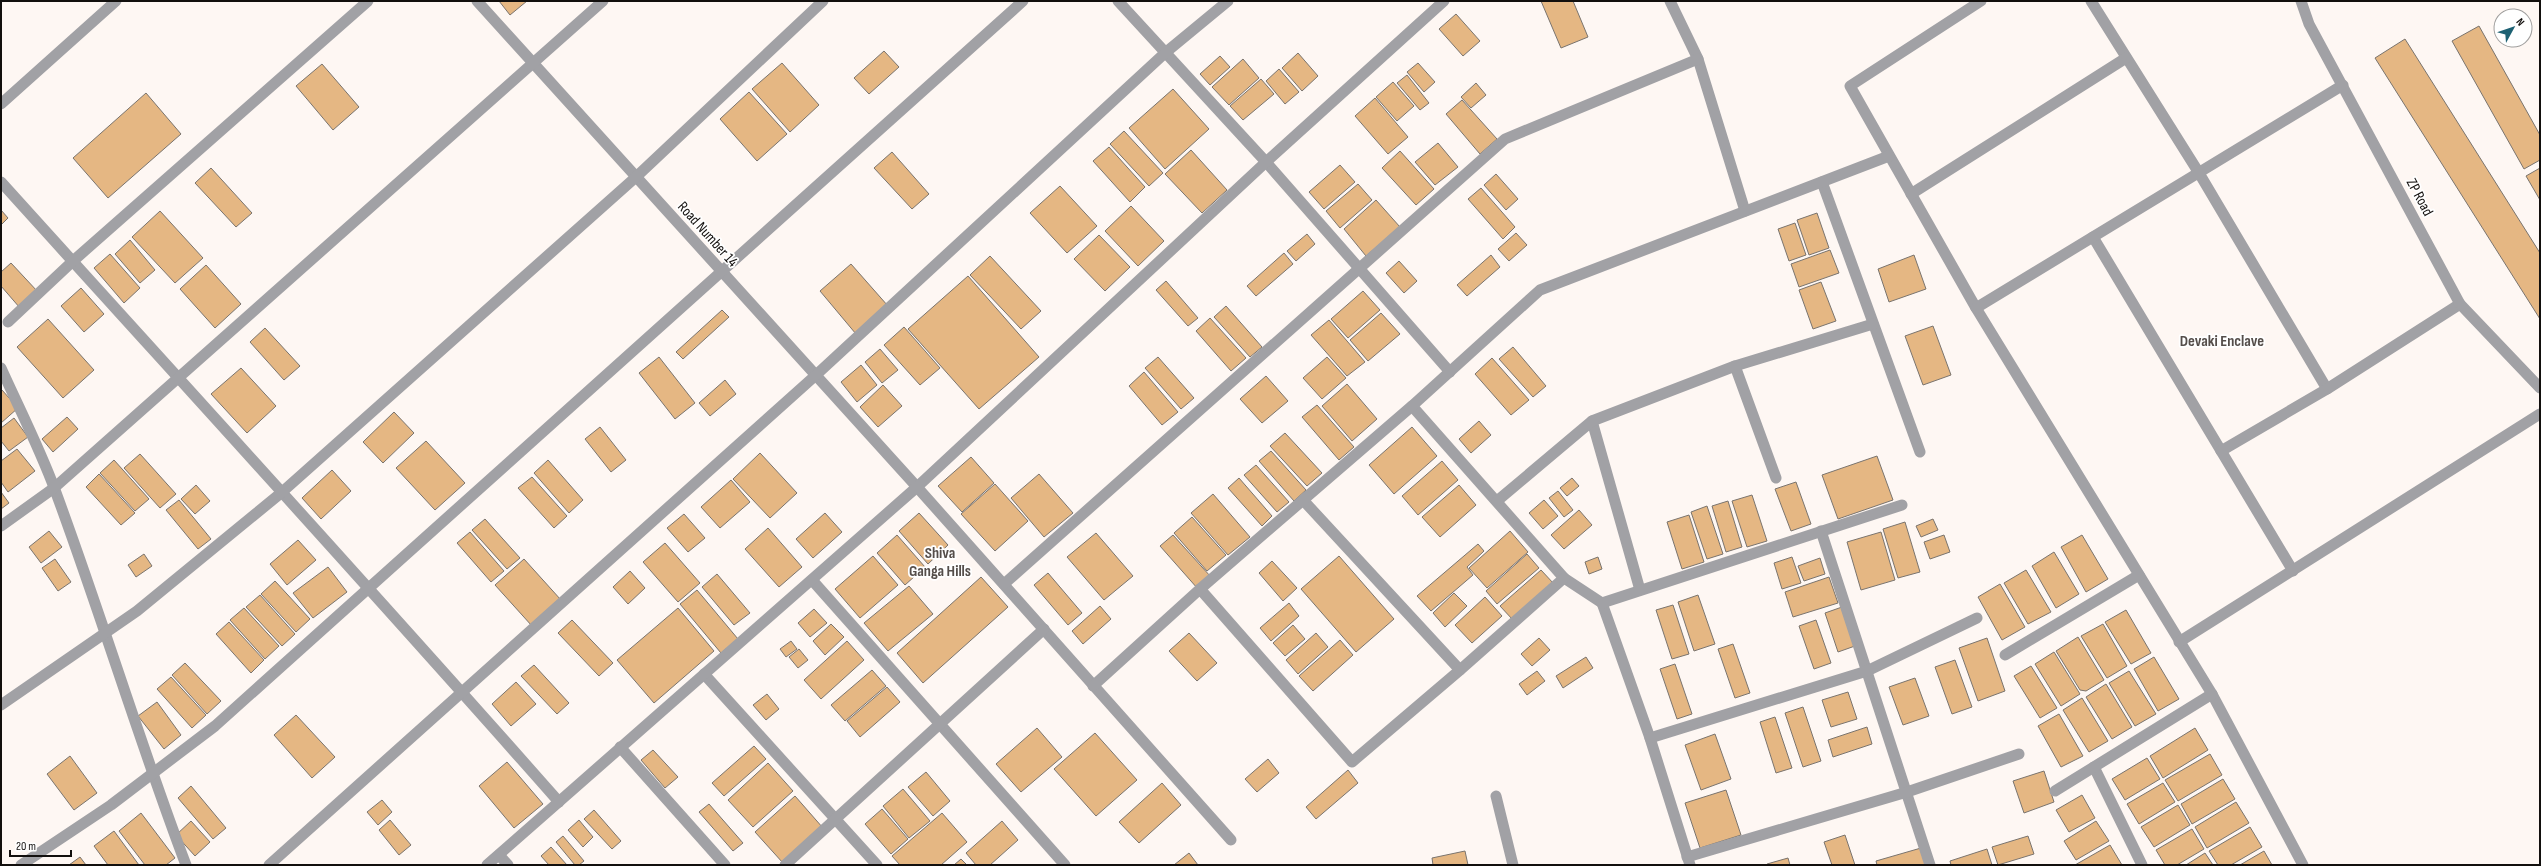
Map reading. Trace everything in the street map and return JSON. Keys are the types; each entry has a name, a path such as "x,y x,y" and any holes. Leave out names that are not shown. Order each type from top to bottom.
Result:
{"street":[{"path":"1,104 116,1"},
{"path":"8,322 73,261 368,1"},
{"name":"Road Number 14","path":"477,1 917,487 1231,840"},
{"path":"1,526 54,488 603,1"},
{"path":"1,705 137,611 281,493 636,177 823,1"},
{"path":"21,865 111,805 215,726 369,586 1024,1"},
{"path":"1118,1 1266,162 1450,372"},
{"path":"269,865 816,376 1165,53 1228,1"},
{"path":"487,865 917,487 1266,162 1444,1"},
{"path":"1670,1 1698,59 1745,211"},
{"path":"1981,1 1850,86 1976,308 2212,694 2303,865"},
{"path":"2091,1 2199,173 2327,389"},
{"name":"ZP Road","path":"2301,1 2309,24 2460,304 2540,388"},
{"path":"1911,194 2126,58"},
{"path":"1004,584 1505,139 1698,59"},
{"path":"1976,308 2343,85"},
{"path":"1093,686 1200,589 1412,406 1540,290 1889,156"},
{"path":"1,182 281,493 369,586 559,802"},
{"path":"1822,182 1920,452"},
{"path":"2093,237 2293,571"},
{"path":"2222,451 2327,389 2460,304"},
{"path":"1497,501 1592,421 1736,366 1873,324"},
{"path":"1736,366 1776,478"},
{"path":"1,368 54,488 106,632 152,774 186,865"},
{"path":"1412,406 1564,578 1602,603 1650,738 1689,861 1907,792 2019,754"},
{"path":"2179,642 2540,414"},
{"path":"1592,421 1640,590"},
{"path":"1303,500 1460,670"},
{"path":"1602,603 1902,505"},
{"path":"1821,531 1930,865"},
{"path":"2005,655 2139,575"},
{"path":"1200,589 1352,762 1460,670 1564,578"},
{"path":"812,580 1065,865"},
{"path":"1650,738 1867,672 1977,618"},
{"path":"785,865 834,818 1044,629"},
{"path":"704,674 877,865"},
{"path":"2055,791 2212,694"},
{"path":"620,748 725,865"},
{"path":"2094,767 2142,865"},
{"path":"1496,796 1513,865"},
{"path":"499,855 508,865"}],"building":[{"path":"499,1 527,1 510,15"},
{"path":"1541,1 1573,1 1588,37 1561,48"},
{"path":"1456,14 1480,41 1463,56 1439,29"},
{"path":"2479,26 2540,135 2540,160 2524,169 2452,41"},
{"path":"2405,39 2540,253 2540,319 2375,58"},
{"path":"884,51 899,67 869,94 854,78"},
{"path":"1298,53 1318,76 1302,91 1282,68"},
{"path":"1220,56 1230,67 1210,85 1200,74"},
{"path":"1243,59 1259,78 1229,105 1212,87"},
{"path":"782,63 819,105 790,132 752,89"},
{"path":"1418,63 1435,82 1424,92 1407,72"},
{"path":"322,64 359,107 333,130 296,86"},
{"path":"1279,69 1299,92 1285,104 1266,81"},
{"path":"1407,75 1429,103 1420,110 1397,83"},
{"path":"1261,79 1274,94 1243,120 1230,106"},
{"path":"1393,82 1414,106 1397,121 1376,97"},
{"path":"1476,83 1486,95 1471,108 1461,97"},
{"path":"1173,89 1209,129 1165,169 1129,128"},
{"path":"749,92 787,134 757,161 720,119"},
{"path":"146,93 181,134 108,198 73,158"},
{"path":"1375,98 1408,137 1388,154 1355,116"},
{"path":"1462,100 1497,139 1480,154 1446,114"},
{"path":"1124,131 1163,173 1149,186 1110,144"},
{"path":"1438,143 1458,167 1435,185 1415,162"},
{"path":"1109,147 1145,187 1130,202 1093,161"},
{"path":"1191,150 1227,190 1202,213 1165,174"},
{"path":"1400,151 1434,189 1416,205 1382,168"},
{"path":"892,152 929,194 912,209 874,168"},
{"path":"1340,165 1355,182 1324,209 1309,192"},
{"path":"211,168 252,213 236,227 195,183"},
{"path":"2540,168 2540,200 2526,176"},
{"path":"1496,174 1518,199 1506,210 1484,185"},
{"path":"1358,184 1372,200 1340,228 1326,211"},
{"path":"1060,186 1097,226 1067,253 1030,213"},
{"path":"1481,188 1515,227 1503,239 1468,199"},
{"path":"1376,200 1400,227 1366,256 1344,229"},
{"path":"1131,206 1164,241 1138,266 1105,231"},
{"path":"1,210 8,218 1,225"},
{"path":"160,211 203,258 175,283 132,237"},
{"path":"1817,213 1829,248 1809,255 1797,220"},
{"path":"1795,223 1806,255 1789,261 1778,229"},
{"path":"1516,233 1527,245 1509,261 1498,249"},
{"path":"1307,234 1315,244 1296,261 1287,251"},
{"path":"1099,235 1130,267 1105,291 1074,259"},
{"path":"130,240 155,270 140,283 115,254"},
{"path":"1830,250 1839,273 1799,287 1791,264"},
{"path":"1284,253 1293,264 1256,296 1247,286"},
{"path":"110,254 140,288 124,303 94,268"},
{"path":"1491,255 1500,267 1467,296 1457,285"},
{"path":"1914,255 1926,289 1889,302 1878,269"},
{"path":"990,256 1041,311 1021,329 970,275"},
{"path":"1399,261 1417,281 1404,293 1386,273"},
{"path":"11,263 38,292 20,308 1,286 1,272"},
{"path":"851,264 888,306 856,334 820,291"},
{"path":"206,265 241,304 215,328 180,289"},
{"path":"968,276 1039,357 979,409 908,329"},
{"path":"1166,281 1198,318 1188,326 1156,290"},
{"path":"1821,282 1836,321 1813,329 1799,290"},
{"path":"81,288 104,314 84,332 61,306"},
{"path":"1363,291 1380,310 1348,338 1331,319"},
{"path":"1226,306 1262,347 1250,357 1214,317"},
{"path":"722,310 729,317 683,359 676,352"},
{"path":"1381,313 1400,334 1368,361 1350,340"},
{"path":"1210,318 1246,358 1231,371 1196,331"},
{"path":"48,319 94,370 63,398 17,347"},
{"path":"1329,320 1365,362 1347,376 1311,335"},
{"path":"1933,326 1951,375 1923,385 1905,336"},
{"path":"904,327 940,368 920,385 884,345"},
{"path":"265,328 300,366 284,380 250,342"},
{"path":"1513,347 1546,386 1533,397 1499,359"},
{"path":"880,349 898,370 882,383 865,362"},
{"path":"659,357 695,403 675,419 639,373"},
{"path":"1158,357 1194,398 1181,409 1145,368"},
{"path":"1327,357 1346,378 1322,399 1303,378"},
{"path":"1492,358 1529,400 1511,415 1475,374"},
{"path":"861,365 877,385 857,402 841,382"},
{"path":"241,368 276,406 247,433 211,394"},
{"path":"1144,372 1178,412 1162,425 1129,386"},
{"path":"1266,376 1288,401 1262,423 1240,399"},
{"path":"725,380 736,394 710,416 699,403"},
{"path":"1347,384 1377,419 1352,441 1322,406"},
{"path":"883,385 902,406 878,427 860,407"},
{"path":"2,390 18,408 1,423 1,391"},
{"path":"1317,405 1354,447 1339,460 1302,417"},
{"path":"394,412 414,433 383,463 363,442"},
{"path":"67,417 78,429 53,452 42,439"},
{"path":"14,418 28,437 9,451 1,441 1,428"},
{"path":"1479,421 1491,435 1471,453 1459,439"},
{"path":"600,427 626,460 611,472 585,439"},
{"path":"1412,427 1437,456 1394,494 1369,465"},
{"path":"1285,433 1322,473 1307,486 1270,446"},
{"path":"426,441 465,483 435,510 396,468"},
{"path":"17,449 35,471 8,492 1,482 1,461"},
{"path":"1271,451 1306,490 1294,501 1259,461"},
{"path":"760,453 797,493 770,518 733,479"},
{"path":"140,454 176,494 160,508 124,468"},
{"path":"1877,456 1893,500 1838,519 1822,475"},
{"path":"971,457 994,483 962,512 938,486"},
{"path":"114,460 149,499 135,511 100,473"},
{"path":"548,460 583,500 569,513 534,473"},
{"path":"1442,461 1458,480 1418,515 1402,496"},
{"path":"1256,465 1289,502 1277,512 1244,475"},
{"path":"332,470 351,491 321,519 302,498"},
{"path":"99,474 135,513 121,525 86,487"},
{"path":"1039,474 1073,513 1044,537 1011,498"},
{"path":"532,477 567,516 554,528 518,488"},
{"path":"1239,478 1272,516 1262,526 1228,488"},
{"path":"1572,478 1579,486 1567,496 1560,488"},
{"path":"731,480 750,502 720,528 701,507"},
{"path":"1796,482 1811,524 1791,531 1775,489"},
{"path":"995,484 1028,521 995,551 961,514"},
{"path":"196,485 210,501 195,514 181,499"},
{"path":"1459,485 1476,505 1440,537 1422,517"},
{"path":"1558,491 1573,510 1564,517 1549,498"},
{"path":"1,492 9,503 1,509"},
{"path":"1213,494 1250,537 1228,555 1191,513"},
{"path":"1752,495 1767,541 1747,547 1732,501"},
{"path":"179,500 211,539 198,549 166,510"},
{"path":"1544,500 1558,516 1543,529 1529,513"},
{"path":"1728,501 1742,547 1726,552 1712,506"},
{"path":"1707,506 1723,554 1707,559 1691,512"},
{"path":"1579,510 1592,525 1564,549 1551,535"},
{"path":"825,513 842,532 813,558 796,539"},
{"path":"919,513 948,545 928,564 899,531"},
{"path":"684,514 705,538 688,552 667,528"},
{"path":"1689,515 1704,562 1682,569 1667,522"},
{"path":"1192,517 1226,555 1207,571 1174,533"},
{"path":"485,519 520,558 507,569 472,530"},
{"path":"1933,519 1938,530 1921,537 1916,526"},
{"path":"1905,522 1920,572 1898,578 1883,529"},
{"path":"768,528 802,567 779,587 745,549"},
{"path":"49,531 62,547 41,563 29,547"},
{"path":"1510,531 1528,552 1487,588 1469,568"},
{"path":"470,532 504,571 491,582 457,543"},
{"path":"1881,532 1895,580 1861,590 1847,542"},
{"path":"1096,533 1133,576 1104,600 1067,557"},
{"path":"897,535 925,567 905,585 877,553"},
{"path":"1173,535 1211,577 1198,589 1160,546"},
{"path":"1944,535 1950,552 1930,559 1924,542"},
{"path":"2082,535 2108,579 2086,592 2061,547"},
{"path":"298,540 316,560 287,585 270,564"},
{"path":"665,543 700,583 678,602 643,562"},
{"path":"1478,544 1484,551 1467,567 1473,575 1431,611 1417,596"},
{"path":"2054,552 2079,594 2056,608 2032,566"},
{"path":"144,554 152,566 136,577 128,565"},
{"path":"1527,554 1539,568 1497,604 1486,591"},
{"path":"873,556 898,585 860,618 835,589"},
{"path":"1339,556 1394,619 1356,652 1301,589"},
{"path":"1598,557 1602,569 1589,574 1585,562"},
{"path":"1792,557 1801,583 1782,589 1774,563"},
{"path":"1820,558 1825,574 1804,581 1798,566"},
{"path":"55,559 71,582 58,591 42,568"},
{"path":"524,559 561,600 532,626 495,585"},
{"path":"1272,561 1297,588 1283,601 1259,573"},
{"path":"328,567 347,592 313,618 293,593"},
{"path":"1541,570 1554,584 1513,620 1500,606"},
{"path":"2026,570 2051,612 2028,624 2004,583"},
{"path":"630,571 645,588 628,604 613,587"},
{"path":"1048,573 1082,613 1068,625 1034,585"},
{"path":"717,574 750,613 734,625 702,587"},
{"path":"981,577 1008,607 923,683 897,653"},
{"path":"1829,577 1838,603 1793,617 1785,592"},
{"path":"275,581 310,619 296,632 261,594"},
{"path":"2000,584 2025,627 2002,640 1978,597"},
{"path":"909,586 933,614 888,651 864,623"},
{"path":"697,590 738,639 721,653 680,604"},
{"path":"1454,593 1467,606 1445,627 1433,613"},
{"path":"260,595 295,634 282,646 246,607"},
{"path":"1698,595 1715,644 1694,651 1678,602"},
{"path":"1485,597 1502,616 1472,643 1455,625"},
{"path":"1289,603 1299,616 1271,641 1260,628"},
{"path":"1673,605 1689,654 1672,659 1656,610"},
{"path":"1100,606 1111,619 1083,644 1072,631"},
{"path":"1842,607 1855,646 1838,652 1825,613"},
{"path":"244,608 279,646 265,659 230,620"},
{"path":"678,608 714,651 654,703 617,660"},
{"path":"814,609 827,623 810,637 798,623"},
{"path":"2126,610 2151,653 2131,664 2105,622"},
{"path":"572,620 613,663 599,676 558,633"},
{"path":"1816,620 1831,663 1814,669 1799,626"},
{"path":"229,622 264,660 251,673 216,634"},
{"path":"831,624 844,637 825,655 813,641"},
{"path":"2103,624 2127,666 2107,678 2081,636"},
{"path":"1293,625 1305,639 1285,656 1273,643"},
{"path":"1189,633 1217,663 1197,681 1169,651"},
{"path":"1316,633 1328,647 1298,674 1286,660"},
{"path":"2078,637 2104,680 2086,691 2080,690 2056,651"},
{"path":"1539,638 1550,650 1532,666 1521,654"},
{"path":"1987,638 2005,691 1978,701 1959,648"},
{"path":"1340,640 1353,655 1313,691 1299,676"},
{"path":"791,641 797,649 786,657 780,649"},
{"path":"847,641 864,660 821,699 804,680"},
{"path":"1733,644 1750,693 1735,698 1718,649"},
{"path":"799,649 808,660 798,668 789,657"},
{"path":"2054,652 2080,694 2061,706 2035,664"},
{"path":"1586,657 1593,668 1563,688 1556,676"},
{"path":"2154,657 2179,699 2158,711 2134,669"},
{"path":"1955,660 1972,707 1952,714 1935,667"},
{"path":"185,663 221,701 207,714 172,675"},
{"path":"1675,664 1692,714 1677,719 1660,669"},
{"path":"534,665 569,703 557,714 521,676"},
{"path":"2031,666 2057,708 2040,718 2014,676"},
{"path":"872,670 886,686 845,721 831,705"},
{"path":"1537,671 1545,681 1527,695 1519,684"},
{"path":"2129,671 2156,714 2135,726 2109,683"},
{"path":"171,677 206,715 192,728 157,689"},
{"path":"1915,678 1929,716 1903,725 1889,687"},
{"path":"516,682 536,704 511,726 492,704"},
{"path":"2106,684 2132,727 2112,739 2086,697"},
{"path":"887,687 900,702 860,737 847,721"},
{"path":"1848,692 1857,719 1831,727 1822,700"},
{"path":"767,694 779,709 766,720 753,705"},
{"path":"2082,698 2108,741 2089,752 2063,710"},
{"path":"157,702 181,735 164,749 138,716"},
{"path":"1803,707 1821,761 1803,767 1785,713"},
{"path":"2059,714 2083,756 2061,767 2038,726"},
{"path":"296,715 335,757 312,778 274,735"},
{"path":"1775,717 1792,768 1776,773 1760,722"},
{"path":"1867,727 1872,744 1833,757 1828,740"},
{"path":"1037,728 1062,757 1021,792 996,764"},
{"path":"2195,728 2208,750 2163,778 2150,756"},
{"path":"1095,733 1137,780 1096,816 1054,769"},
{"path":"1715,734 1731,779 1701,790 1685,745"},
{"path":"754,746 766,759 724,796 712,783"},
{"path":"653,750 678,777 665,788 641,760"},
{"path":"2210,754 2222,775 2178,801 2165,780"},
{"path":"70,756 97,793 74,810 47,774"},
{"path":"2147,758 2160,779 2125,800 2112,779"},
{"path":"1268,759 1279,773 1257,792 1245,779"},
{"path":"507,762 543,804 514,828 479,786"},
{"path":"768,763 793,791 753,827 728,800"},
{"path":"1348,770 1358,783 1316,819 1306,807"},
{"path":"2044,771 2054,802 2024,813 2013,781"},
{"path":"926,772 950,801 933,816 908,787"},
{"path":"2223,779 2235,799 2192,824 2181,804"},
{"path":"1162,783 1181,805 1139,843 1119,822"},
{"path":"2163,783 2175,802 2139,824 2127,804"},
{"path":"191,786 226,828 213,839 178,798"},
{"path":"903,789 930,821 909,838 883,806"},
{"path":"1726,790 1741,835 1700,848 1685,803"},
{"path":"2082,795 2095,818 2069,832 2056,810"},
{"path":"795,796 823,828 783,863 755,832"},
{"path":"382,800 392,812 378,825 367,812"},
{"path":"2236,802 2249,823 2207,848 2195,827"},
{"path":"709,804 743,843 733,851 699,812"},
{"path":"2178,805 2190,825 2154,847 2141,827"},
{"path":"882,809 908,839 891,854 865,824"},
{"path":"594,810 621,841 612,849 584,819"},
{"path":"141,813 175,858 166,865 145,865 119,831"},
{"path":"942,813 967,842 941,865 900,865 892,856"},
{"path":"390,820 411,845 399,855 379,830"},
{"path":"579,820 593,837 583,847 568,830"},
{"path":"191,821 210,842 195,856 176,835"},
{"path":"1002,821 1018,840 990,865 976,865 966,853"},
{"path":"2096,821 2109,841 2076,860 2064,841"},
{"path":"2250,827 2262,847 2231,865 2218,865 2209,851"},
{"path":"2192,829 2204,849 2177,865 2165,865 2156,850"},
{"path":"114,831 139,865 108,865 94,846"},
{"path":"1845,835 1855,865 1832,865 1824,842"},
{"path":"563,836 584,861 579,865 575,865 556,842"},
{"path":"2028,836 2034,854 1998,865 1992,847"},
{"path":"2110,845 2122,865 2075,865"},
{"path":"551,847 567,865 549,865 541,856"},
{"path":"1921,848 1926,865 1877,865 1876,861"},
{"path":"1987,849 1992,865 1951,865 1950,861"},
{"path":"1465,851 1468,865 1433,865 1432,858"},
{"path":"2264,851 2272,865 2240,865"},
{"path":"1189,853 1198,865 1174,865"},
{"path":"2205,853 2213,865 2186,865"},
{"path":"80,857 86,865 69,865"},
{"path":"1788,858 1790,865 1767,864"},
{"path":"961,859 967,865 954,865"}],"district":[{"name":"Devaki Enclave","path":"2222,340"},
{"name":"Shiva Ganga Hills","path":"940,561"}]}
